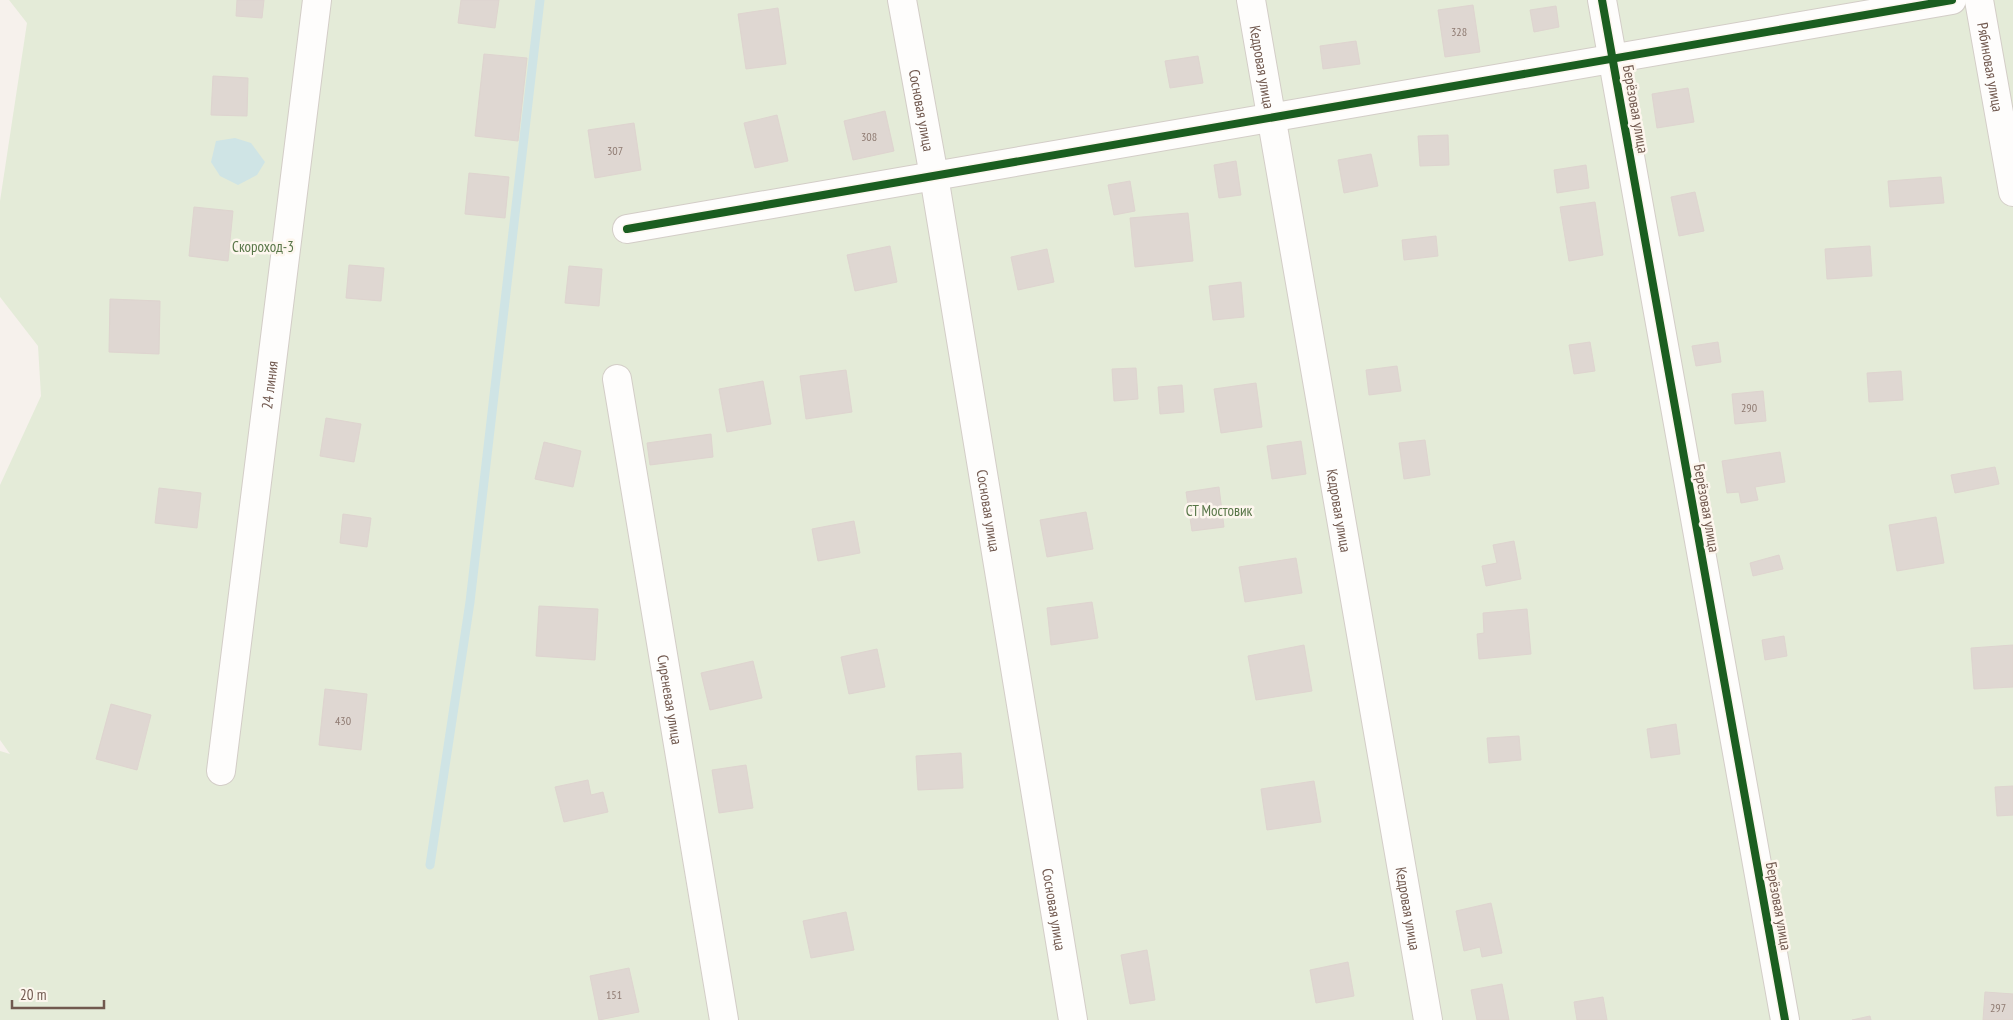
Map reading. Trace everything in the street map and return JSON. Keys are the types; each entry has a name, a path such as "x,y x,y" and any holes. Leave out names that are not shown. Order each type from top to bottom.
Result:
{"street":[{"name":"24 линия","path":"220,771 318,0"},
{"name":"Сосновая улица","path":"902,0 934,176 1073,1020"},
{"name":"Кедровая улица","path":"1251,0 1428,1020"},
{"name":"Берёзовая улица","path":"1602,0 1785,1020"},
{"path":"627,229 1952,0"},
{"name":"Рябиновая улица","path":"1979,0 2013,192"},
{"name":"Сиреневая улица","path":"617,379 724,1020"}],"green space":[{"name":"СТ Мостовик","path":"9,0 2013,0 2013,1020 0,1020 0,751 10,754 0,740 0,485 41,396 38,346 0,297 0,201 27,23"}],"shaded area":[{"path":"235,138 251,143 265,162 257,175 238,185 220,176 211,162 216,141"}],"building":[{"path":"237,0 264,0 262,18 236,16"},
{"path":"461,0 499,0 495,28 458,23"},
{"path":"1473,5 1480,52 1445,57 1438,10"},
{"path":"1556,6 1559,27 1534,32 1530,10"},
{"path":"778,8 786,64 746,69 738,14"},
{"path":"1356,41 1360,64 1323,69 1320,46"},
{"path":"484,54 527,58 518,141 475,136"},
{"path":"1198,56 1203,83 1170,88 1165,61"},
{"path":"213,76 248,78 247,116 211,115"},
{"path":"1688,88 1694,122 1657,128 1652,94"},
{"path":"885,111 894,151 853,160 844,121"},
{"path":"777,115 788,161 755,168 744,123"},
{"path":"634,123 641,170 595,178 588,130"},
{"path":"1448,135 1449,165 1420,166 1418,136"},
{"path":"1371,154 1378,186 1344,193 1338,160"},
{"path":"1236,161 1241,195 1219,198 1214,165"},
{"path":"1586,165 1589,188 1557,193 1554,170"},
{"path":"469,173 509,177 505,218 465,214"},
{"path":"1941,177 1944,203 1890,207 1888,181"},
{"path":"1130,181 1135,211 1114,215 1108,185"},
{"path":"1695,192 1704,231 1679,236 1671,197"},
{"path":"1595,202 1603,255 1569,261 1560,207"},
{"path":"194,207 233,211 228,261 189,256"},
{"path":"1188,213 1193,261 1135,267 1130,218"},
{"path":"1436,236 1438,256 1404,260 1402,240"},
{"path":"890,246 897,282 855,291 847,255"},
{"path":"1870,246 1872,276 1827,279 1825,249"},
{"path":"1047,249 1054,282 1018,290 1011,257"},
{"path":"349,265 384,268 381,301 346,298"},
{"path":"569,266 602,269 599,306 565,303"},
{"path":"1241,282 1244,317 1213,320 1209,286"},
{"path":"110,299 160,301 159,354 109,352"},
{"path":"1590,342 1595,371 1574,374 1569,345"},
{"path":"1718,342 1721,362 1696,366 1692,346"},
{"path":"1397,366 1401,391 1369,395 1366,370"},
{"path":"1136,368 1138,399 1114,401 1112,369"},
{"path":"846,370 852,412 806,419 800,376"},
{"path":"1901,371 1903,400 1869,402 1867,373"},
{"path":"763,381 771,424 727,432 719,389"},
{"path":"1256,383 1262,427 1221,433 1214,389"},
{"path":"1182,385 1184,412 1160,414 1158,387"},
{"path":"1763,391 1766,421 1735,424 1732,394"},
{"path":"326,418 361,424 354,462 320,456"},
{"path":"711,434 713,457 650,465 647,443"},
{"path":"1425,440 1430,475 1404,479 1399,443"},
{"path":"1301,441 1306,474 1272,479 1267,446"},
{"path":"544,442 581,451 573,487 535,479"},
{"path":"1780,452 1785,482 1755,487 1758,500 1741,503 1739,492 1727,493 1722,461"},
{"path":"1995,467 1999,484 1955,493 1951,475"},
{"path":"1219,487 1224,527 1192,531 1186,492"},
{"path":"159,488 201,493 197,528 155,523"},
{"path":"1086,512 1093,549 1047,557 1040,520"},
{"path":"343,514 371,518 367,547 340,543"},
{"path":"1936,517 1944,563 1897,571 1889,525"},
{"path":"854,521 860,553 818,561 812,529"},
{"path":"1514,541 1521,579 1486,586 1482,566 1497,563 1493,545"},
{"path":"1779,555 1783,569 1753,576 1750,563"},
{"path":"1296,558 1302,593 1245,602 1239,567"},
{"path":"1092,602 1098,638 1051,645 1047,608"},
{"path":"539,606 598,609 595,660 536,656"},
{"path":"1527,609 1531,654 1479,659 1477,634 1484,633 1483,613"},
{"path":"1784,636 1787,656 1765,660 1762,640"},
{"path":"1304,645 1312,691 1256,700 1248,656"},
{"path":"2013,645 2013,687 1974,689 1971,648"},
{"path":"877,649 885,687 849,694 841,657"},
{"path":"753,661 762,698 710,710 701,673"},
{"path":"325,689 367,694 361,750 319,745"},
{"path":"111,704 151,715 137,770 96,759"},
{"path":"1676,724 1680,754 1651,758 1647,729"},
{"path":"1519,736 1521,760 1489,763 1487,738"},
{"path":"961,753 963,788 918,790 916,756"},
{"path":"746,765 753,808 719,813 712,770"},
{"path":"588,780 591,795 603,792 608,812 564,822 555,787"},
{"path":"1314,781 1321,822 1267,830 1261,789"},
{"path":"2013,786 2013,815 1997,816 1995,787"},
{"path":"1491,903 1502,953 1482,957 1480,947 1464,951 1456,911"},
{"path":"846,912 854,950 811,958 803,921"},
{"path":"1147,950 1155,1000 1130,1004 1121,955"},
{"path":"1348,962 1354,996 1316,1003 1310,970"},
{"path":"629,968 639,1012 599,1020 590,976"},
{"path":"1502,984 1509,1020 1477,1020 1471,990"},
{"path":"1985,992 2013,994 2013,1020 1983,1020"},
{"path":"1603,997 1607,1020 1577,1020 1574,1002"},
{"path":"1870,1016 1871,1020 1852,1020"}],"waterway":[{"path":"430,865 470,602 540,0"}],"cycle path":[{"path":"1602,0 1785,1020"},
{"path":"627,229 1952,0"}],"park label":[{"name":"Скороход-3","path":"263,246"}]}
